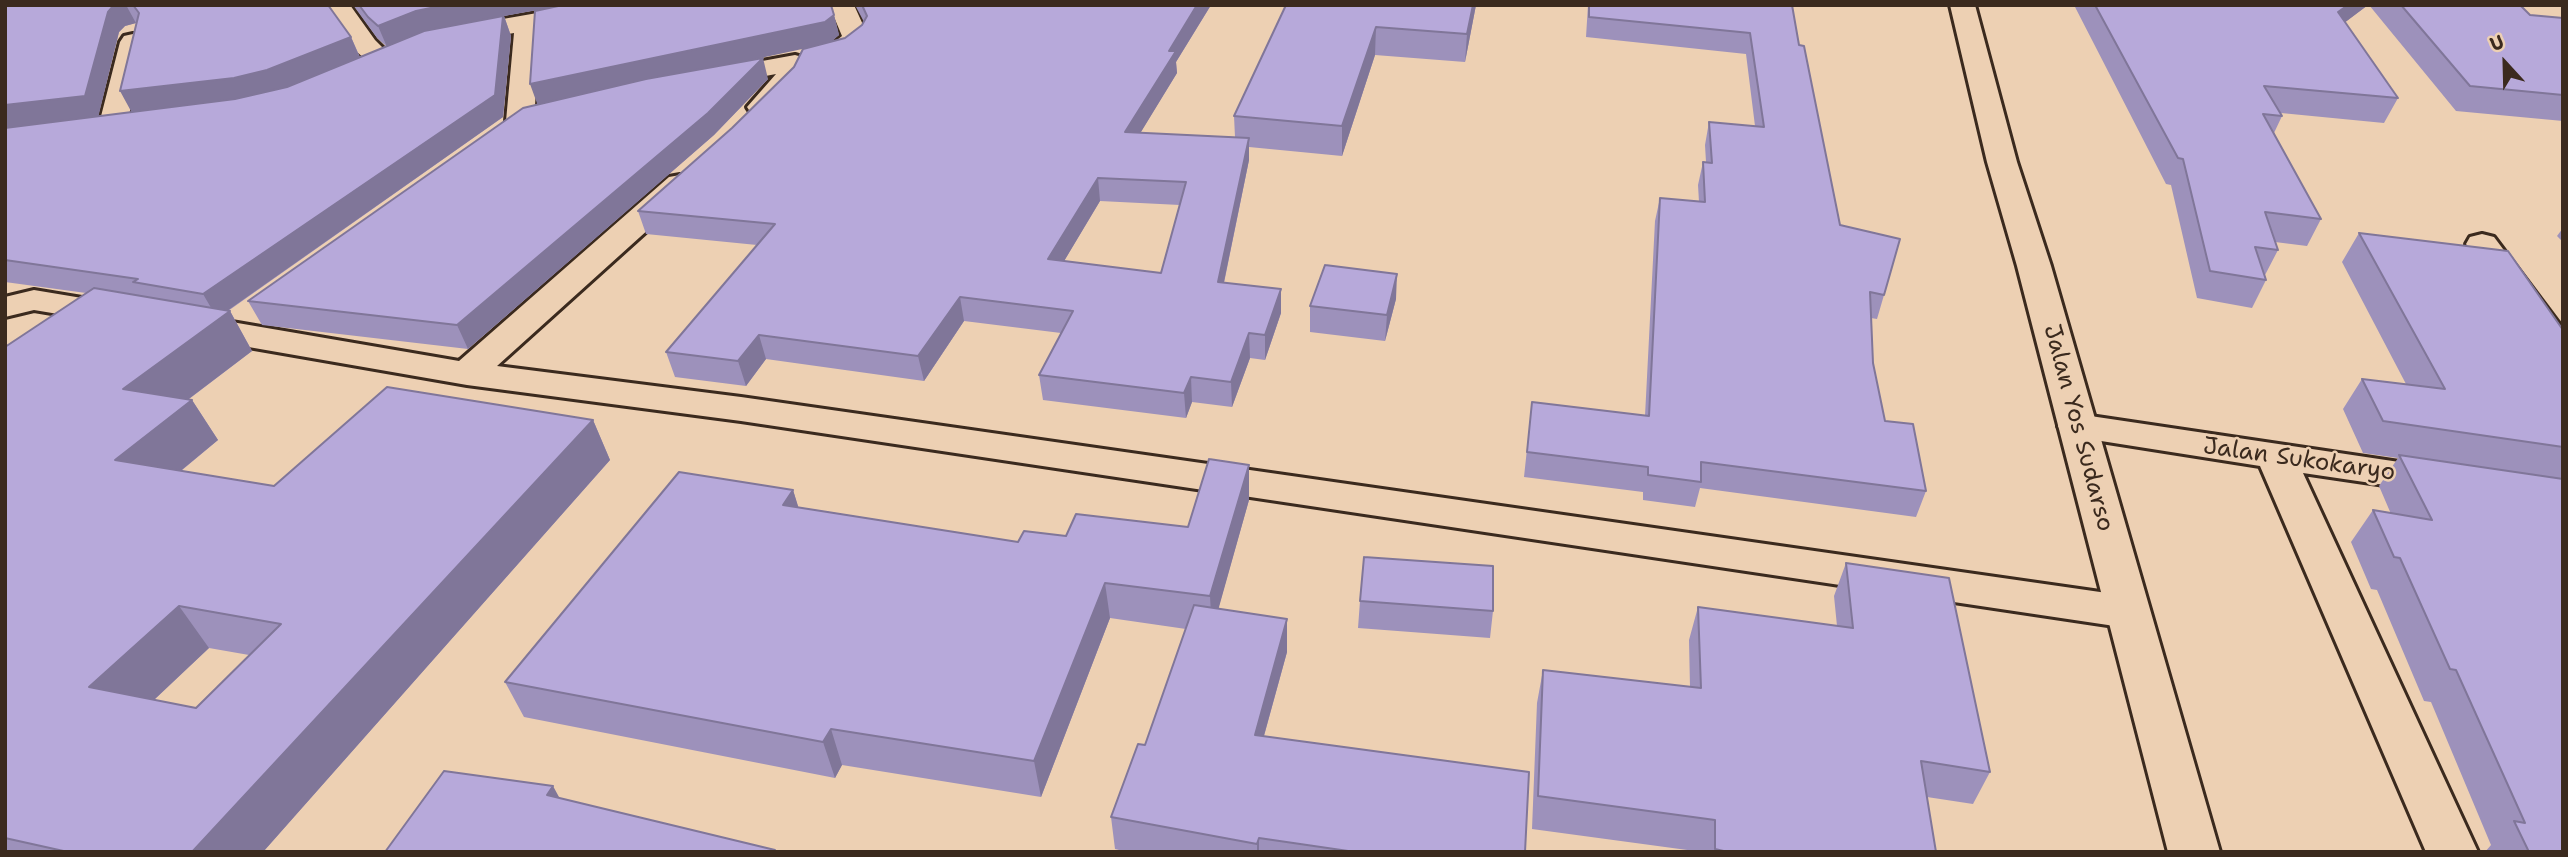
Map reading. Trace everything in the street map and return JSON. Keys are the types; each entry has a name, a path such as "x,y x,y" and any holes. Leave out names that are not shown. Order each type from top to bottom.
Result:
{"main road":[{"path":"337,5 366,46 394,55 357,72"},
{"path":"687,83 795,63 840,51 856,38 841,5"},
{"name":"Jalan Yos Sudarso","path":"1962,5 2002,162 2034,266 2194,852"},
{"path":"438,39 610,7"},
{"path":"520,124 528,22"},
{"path":"111,128 135,33"},
{"path":"743,125 787,81 795,63"},
{"path":"467,374 705,162"},
{"path":"2482,244 2563,354"},
{"path":"15,299 226,331 467,374 755,411 2128,612"},
{"path":"226,331 260,307"},
{"name":"Jalan Sukokaryo","path":"2077,426 2481,486"},
{"path":"2276,457 2452,852"}],"building":[{"path":"5,5 114,5 108,12 85,96 5,105"},
{"path":"133,5 328,5 351,37 267,70 234,78 120,91 139,13"},
{"path":"359,5 445,5 416,11 378,26"},
{"path":"563,5 831,5 834,15 825,22 530,84 535,11"},
{"path":"862,5 1197,5 1169,51 1176,51 1125,132 1249,138 1218,282 1281,289 1265,335 1249,333 1231,382 1191,377 1184,393 1039,375 1073,311 960,297 918,356 759,335 738,361 666,352 775,224 638,211 732,128 794,67 803,49 845,38 862,25 867,16","holes":["1098,178 1186,182 1161,273 1048,259"]},
{"path":"1286,5 1473,5 1467,34 1376,27 1342,126 1234,116"},
{"path":"1589,5 1792,5 1799,45 1804,46 1840,225 1900,239 1884,295 1870,292 1873,363 1885,421 1913,424 1926,491 1701,462 1701,482 1648,475 1648,467 1527,452 1532,402 1649,416 1660,198 1705,202 1703,162 1712,163 1709,122 1764,127 1750,33 1589,17"},
{"path":"2095,5 2348,5 2338,12 2398,98 2264,86 2282,116 2263,114 2321,219 2265,212 2278,250 2255,247 2266,280 2210,271 2183,159 2178,158"},
{"path":"2401,5 2520,5 2530,15 2563,18 2563,95 2470,86"},
{"path":"503,16 495,95 203,294 133,282 138,279 5,260 5,128 235,99 287,87 424,31"},
{"path":"763,58 708,113 457,325 248,301 523,108 646,79"},
{"path":"2359,233 2508,251 2563,330 2563,447 2383,421 2362,379 2445,389"},
{"path":"1325,265 1397,274 1387,315 1310,306"},
{"path":"94,288 230,311 123,389 192,400 115,460 274,486 387,387 593,420 192,852 68,852 5,838 5,347","holes":["179,606 281,624 196,708 89,687"]},
{"path":"2399,455 2563,479 2563,852 2529,852 2514,821 2525,823 2456,670 2450,669 2400,558 2394,557 2373,510 2432,520"},
{"path":"1209,459 1249,465 1210,596 1105,583 1034,761 831,729 823,742 505,682 679,472 793,490 783,505 1018,542 1024,531 1066,536 1076,514 1188,527"},
{"path":"1364,557 1493,566 1493,611 1360,601"},
{"path":"1846,563 1949,578 1990,772 1921,761 1936,852 1728,852 1715,849 1715,820 1538,796 1543,670 1701,688 1698,607 1853,628"},
{"path":"1194,605 1287,619 1255,735 1529,772 1525,852 1355,852 1259,838 1257,844 1111,817 1138,744 1145,745"},
{"path":"444,771 553,786 547,795 775,850 385,852"}]}
